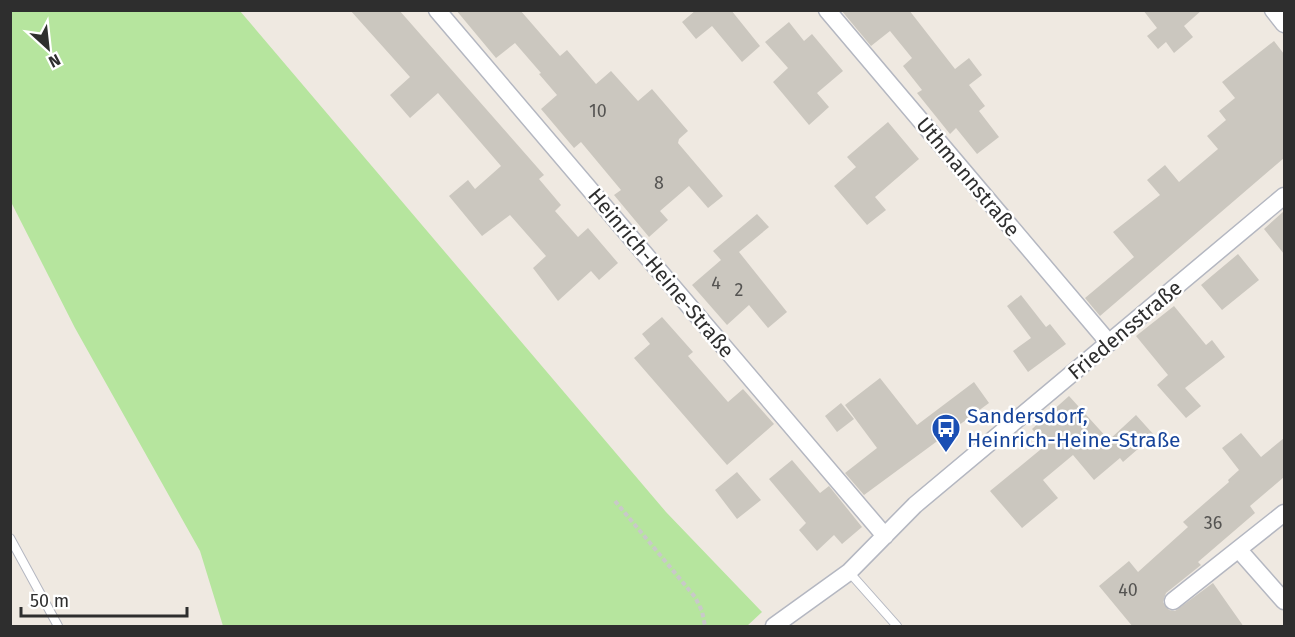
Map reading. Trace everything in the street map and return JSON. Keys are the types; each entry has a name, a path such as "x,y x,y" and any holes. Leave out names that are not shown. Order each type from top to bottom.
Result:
{"street":[{"name":"Heinrich-Heine-Straße","path":"437,10 885,536"},
{"name":"Uthmannstraße","path":"827,10 1109,343"},
{"path":"1273,10 1284,24"},
{"name":"Friedensstraße","path":"774,627 849,572 915,505 1284,196"},
{"path":"1173,601 1284,513"},
{"path":"1239,550 1284,600"}],"lane":[{"path":"10,537 58,627"},
{"path":"849,572 897,627"}],"path":[{"path":"615,501 695,597 702,610 705,627"}],"green space":[{"path":"11,10 240,11 666,512 762,612 747,626 223,626 200,551 75,328 11,202"}],"building":[{"path":"350,10 399,10 544,175 539,179 561,205 555,211 578,237 588,228 618,263 599,280 591,271 558,301 533,268 546,256 510,215 482,236 449,196 468,180 475,189 501,166 438,93 410,118 390,95 410,77"},
{"path":"456,10 520,10 560,56 567,50 596,84 611,71 638,101 652,89 688,131 678,143 723,196 708,208 689,186 660,211 668,220 649,237 614,195 621,190 581,142 574,148 541,109 557,95 539,74 541,73 515,43 496,58"},
{"path":"696,10 731,10 760,46 742,62 712,26 696,39 682,22"},
{"path":"841,10 909,10 955,69 969,58 982,75 969,85 985,106 979,111 999,137 977,154 956,128 950,134 917,93 922,90 903,66 912,58 890,31 871,46"},
{"path":"1143,10 1202,10 1184,26 1193,37 1174,53 1166,42 1158,49 1147,36 1157,28"},
{"path":"789,22 804,41 812,34 843,71 817,93 829,107 809,125 773,82 788,68 765,42"},
{"path":"1274,41 1284,54 1284,158 1100,316 1085,298 1134,257 1113,232 1160,195 1147,180 1165,165 1179,182 1218,149 1207,136 1226,120 1219,111 1235,98 1222,82"},
{"path":"888,122 919,159 875,197 886,210 867,225 834,186 856,167 847,157"},
{"path":"1284,211 1284,254 1264,229"},
{"path":"757,214 769,227 739,252 787,312 768,328 749,305 727,325 692,285 721,260 713,251"},
{"path":"1238,254 1259,280 1222,310 1201,285"},
{"path":"1021,295 1046,327 1050,324 1066,344 1028,372 1013,351 1031,338 1007,306"},
{"path":"1174,306 1206,345 1212,340 1225,357 1185,388 1201,406 1186,418 1157,385 1168,375 1136,336"},
{"path":"662,317 693,352 688,356 728,402 743,389 774,424 727,465 634,358 650,344 642,334"},
{"path":"880,378 917,425 974,382 989,403 864,495 845,473 877,448 845,405"},
{"path":"1069,396 1109,440 1136,415 1154,435 1123,462 1120,458 1094,480 1073,455 1043,480 1058,498 1022,528 990,491 1046,445 1032,429"},
{"path":"841,403 854,419 837,432 825,416"},
{"path":"1241,433 1261,457 1284,438 1284,477 1250,506 1255,513 1198,562 1201,565 1166,593 1163,602 1169,610 1175,611 1213,583 1244,627 1133,627 1099,586 1129,561 1138,572 1188,527 1183,522 1229,482 1228,480 1239,470 1222,448"},
{"path":"792,460 820,493 829,486 862,527 842,544 834,535 817,551 799,530 806,523 769,479"},
{"path":"737,472 761,500 737,519 715,490"}],"place":[{"name":"Sandersdorf, Heinrich-Heine-Straße","path":"946,454"}]}
